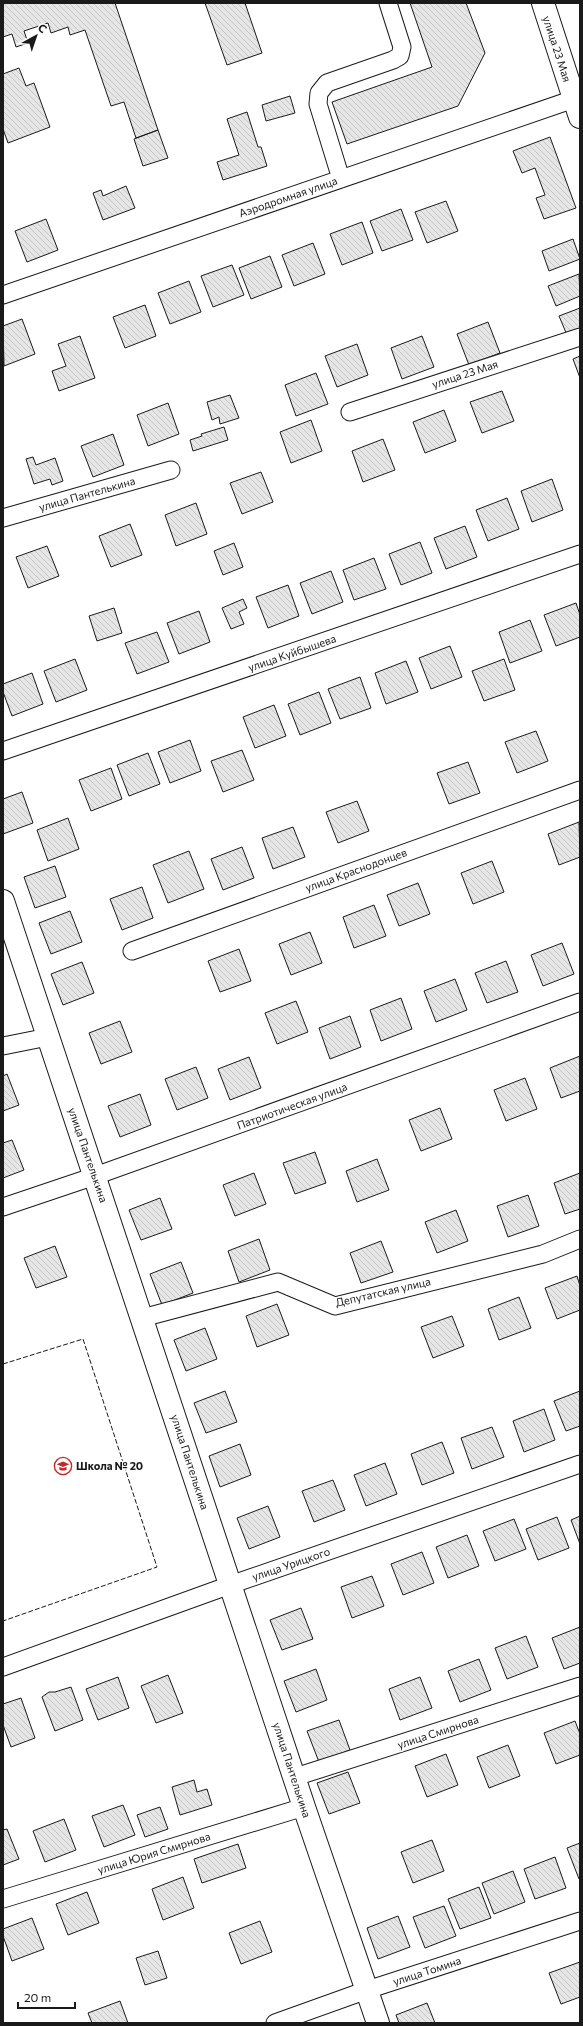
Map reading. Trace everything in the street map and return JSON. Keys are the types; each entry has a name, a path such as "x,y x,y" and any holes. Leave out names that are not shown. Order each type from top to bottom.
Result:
{"main road":[{"name":"улица 23 Мая","path":"542,3 577,108"},
{"name":"улица Пантелькина","path":"3,901 304,1807 378,2023"}],"street":[{"path":"341,179 318,104 320,93 327,83 393,60 400,56 402,47 388,3"},
{"name":"Аэродромная улица","path":"3,295 341,179 577,108"},
{"name":"улица 23 Мая","path":"350,412 580,337"},
{"name":"улица Пантелькина","path":"3,518 171,470"},
{"name":"улица Куйбышева","path":"3,751 580,554"},
{"name":"улица Краснодонцев","path":"132,951 580,790"},
{"name":"Патриотическая улица","path":"3,1207 95,1176 580,1002"},
{"path":"3,1046 48,1037"},
{"name":"Депутатская улица","path":"142,1318 278,1282 335,1306 543,1254 580,1239"},
{"name":"улица Урицкого","path":"3,1667 230,1585 580,1464"},
{"name":"улица Смирнова","path":"295,1777 580,1686"},
{"name":"улица Юрия Смирнова","path":"3,1899 304,1807"},
{"name":"улица Томина","path":"275,2023 367,1990 580,1921"}],"building":[{"path":"3,3 115,3 158,130 136,138 124,102 111,106 85,30 70,35 68,27 51,33 48,23 24,31 28,43 16,47 12,34 3,37"},
{"path":"205,3 245,3 262,53 227,65"},
{"path":"410,3 466,3 485,53 458,106 347,144 332,102 432,67"},
{"path":"19,68 26,86 34,83 50,127 8,143 3,129 3,74"},
{"path":"290,96 295,113 266,121 262,105"},
{"path":"247,112 258,147 261,147 267,166 223,180 217,162 239,155 227,119"},
{"path":"158,130 168,158 143,166 134,139"},
{"path":"550,137 576,208 544,219 536,198 545,195 535,168 522,173 513,151"},
{"path":"126,186 135,208 103,220 93,193 101,190 103,196"},
{"path":"446,201 458,231 427,243 415,212"},
{"path":"401,209 413,240 382,251 370,221"},
{"path":"46,219 58,250 27,262 15,231"},
{"path":"362,222 373,253 342,265 330,234"},
{"path":"573,239 580,259 549,271 542,251"},
{"path":"313,243 325,274 294,286 282,255"},
{"path":"270,256 282,287 251,299 239,268"},
{"path":"232,265 244,295 213,307 201,276"},
{"path":"579,274 580,296 556,306 548,286"},
{"path":"189,281 201,312 170,324 158,293"},
{"path":"145,305 156,336 125,348 113,317"},
{"path":"580,308 580,330 567,335 559,316"},
{"path":"22,319 35,354 4,366 3,326"},
{"path":"488,322 500,353 469,365 457,334"},
{"path":"80,336 95,378 59,391 52,371 66,366 58,344"},
{"path":"422,336 434,367 402,379 391,348"},
{"path":"357,344 368,375 337,387 325,356"},
{"path":"580,356 580,378 573,359"},
{"path":"316,373 328,404 296,416 285,385"},
{"path":"502,391 514,421 482,433 470,402"},
{"path":"230,395 239,418 220,424 219,417 212,420 207,402"},
{"path":"168,403 179,434 148,446 137,415"},
{"path":"444,410 456,441 425,453 413,422"},
{"path":"311,420 322,451 291,463 280,432"},
{"path":"224,427 228,440 193,451 190,440 202,436 201,434"},
{"path":"113,434 124,465 93,477 81,446"},
{"path":"383,439 395,470 363,482 352,451"},
{"path":"33,457 36,465 55,458 63,481 52,485 50,479 34,484 26,459"},
{"path":"261,472 273,502 242,514 230,483"},
{"path":"552,479 563,510 532,522 521,491"},
{"path":"507,498 519,529 488,541 476,510"},
{"path":"196,503 207,534 176,546 165,515"},
{"path":"130,524 142,555 111,567 99,536"},
{"path":"465,526 477,557 446,569 434,538"},
{"path":"420,542 432,573 401,585 389,554"},
{"path":"234,543 243,567 223,575 214,551"},
{"path":"47,546 59,576 28,588 16,557"},
{"path":"374,558 386,589 354,600 343,570"},
{"path":"331,571 343,602 312,614 300,583"},
{"path":"288,585 299,616 268,628 256,597"},
{"path":"243,599 247,608 239,612 244,624 231,629 222,608"},
{"path":"576,603 580,615 580,637 556,646 544,615"},
{"path":"114,608 122,633 97,641 89,616"},
{"path":"199,611 210,642 179,654 167,623"},
{"path":"530,620 542,651 510,663 499,632"},
{"path":"157,632 169,662 137,674 125,643"},
{"path":"450,646 462,677 431,689 419,658"},
{"path":"75,659 87,690 56,702 44,671"},
{"path":"504,659 515,690 484,701 472,671"},
{"path":"406,661 418,692 386,704 375,673"},
{"path":"32,673 43,704 12,716 3,692 3,684"},
{"path":"360,677 371,708 340,719 328,689"},
{"path":"319,692 331,723 300,735 288,704"},
{"path":"274,705 286,736 255,748 243,717"},
{"path":"536,731 548,761 517,773 505,742"},
{"path":"190,740 201,771 170,783 158,752"},
{"path":"242,750 254,780 223,792 211,761"},
{"path":"148,753 160,784 129,796 117,765"},
{"path":"468,762 480,793 449,804 437,773"},
{"path":"111,768 122,799 91,811 79,780"},
{"path":"22,792 33,823 3,834 3,799"},
{"path":"357,801 369,831 338,843 326,812"},
{"path":"68,818 79,849 48,861 37,830"},
{"path":"579,822 580,857 559,865 548,834"},
{"path":"293,827 305,857 273,869 262,838"},
{"path":"242,847 254,878 223,890 211,859"},
{"path":"189,851 204,889 168,903 153,865"},
{"path":"492,861 504,892 473,904 461,873"},
{"path":"55,866 66,897 35,908 24,877"},
{"path":"418,883 430,914 399,926 387,895"},
{"path":"142,887 153,918 122,930 110,899"},
{"path":"374,905 386,936 354,948 343,917"},
{"path":"70,911 82,942 51,954 39,923"},
{"path":"310,932 322,963 291,975 279,944"},
{"path":"562,943 574,974 543,986 531,955"},
{"path":"239,949 251,981 220,992 208,961"},
{"path":"506,961 518,992 487,1003 475,973"},
{"path":"82,962 94,993 63,1005 51,974"},
{"path":"455,979 467,1010 436,1022 424,991"},
{"path":"401,998 412,1029 381,1041 370,1010"},
{"path":"296,1001 308,1032 277,1044 265,1013"},
{"path":"350,1016 361,1047 330,1059 319,1028"},
{"path":"120,1021 132,1052 101,1064 89,1033"},
{"path":"580,1056 580,1091 561,1098 550,1068"},
{"path":"249,1057 261,1088 230,1100 218,1069"},
{"path":"196,1067 208,1098 177,1110 165,1079"},
{"path":"7,1074 19,1105 3,1111 3,1076"},
{"path":"525,1078 537,1109 506,1121 494,1090"},
{"path":"140,1094 151,1125 120,1137 108,1106"},
{"path":"440,1108 452,1139 421,1151 409,1120"},
{"path":"12,1140 24,1170 3,1178 3,1143"},
{"path":"315,1152 326,1183 295,1194 283,1163"},
{"path":"377,1159 389,1190 357,1202 346,1171"},
{"path":"254,1173 266,1204 235,1216 223,1185"},
{"path":"580,1173 580,1209 565,1214 554,1183"},
{"path":"528,1195 539,1226 508,1237 497,1206"},
{"path":"160,1198 172,1229 141,1240 129,1210"},
{"path":"456,1210 468,1241 437,1253 425,1222"},
{"path":"259,1239 270,1270 239,1282 228,1251"},
{"path":"381,1241 393,1272 361,1283 350,1253"},
{"path":"55,1246 67,1277 36,1288 24,1258"},
{"path":"181,1262 193,1293 162,1305 150,1274"},
{"path":"577,1276 580,1286 580,1310 557,1319 545,1288"},
{"path":"519,1297 531,1328 499,1340 488,1309"},
{"path":"277,1304 289,1335 257,1347 246,1316"},
{"path":"452,1316 464,1346 433,1358 421,1327"},
{"path":"205,1328 217,1359 186,1371 174,1340"},
{"path":"225,1391 237,1422 206,1433 194,1403"},
{"path":"580,1391 580,1426 566,1431 554,1401"},
{"path":"544,1409 555,1440 524,1452 513,1421"},
{"path":"492,1427 504,1457 472,1469 461,1438"},
{"path":"442,1442 454,1473 422,1485 411,1454"},
{"path":"240,1444 251,1475 220,1487 209,1456"},
{"path":"385,1463 397,1494 366,1506 354,1475"},
{"path":"333,1480 345,1510 314,1522 302,1491"},
{"path":"268,1506 280,1537 249,1549 237,1518"},
{"path":"580,1516 580,1544 571,1520"},
{"path":"557,1517 569,1548 538,1560 526,1529"},
{"path":"514,1519 526,1549 495,1561 483,1531"},
{"path":"467,1535 479,1566 448,1578 436,1547"},
{"path":"422,1552 434,1583 403,1595 391,1564"},
{"path":"372,1576 384,1606 352,1618 341,1587"},
{"path":"301,1608 313,1639 282,1650 270,1620"},
{"path":"580,1627 580,1663 564,1669 552,1638"},
{"path":"526,1636 538,1667 507,1679 495,1648"},
{"path":"479,1659 491,1690 460,1702 448,1671"},
{"path":"316,1669 327,1700 296,1712 284,1681"},
{"path":"168,1675 183,1713 156,1723 141,1686"},
{"path":"118,1677 129,1708 98,1720 86,1689"},
{"path":"420,1677 432,1708 400,1720 389,1689"},
{"path":"71,1687 83,1720 55,1731 42,1697 49,1692 55,1692"},
{"path":"21,1698 35,1738 11,1747 3,1725 3,1704"},
{"path":"339,1720 350,1750 319,1762 307,1731"},
{"path":"575,1721 580,1734 580,1755 556,1764 544,1733"},
{"path":"508,1745 520,1776 489,1788 477,1757"},
{"path":"446,1754 458,1785 427,1797 415,1766"},
{"path":"348,1772 360,1803 329,1814 317,1783"},
{"path":"194,1780 197,1792 207,1789 212,1805 180,1815 172,1787"},
{"path":"123,1805 135,1835 104,1847 92,1816"},
{"path":"160,1807 168,1829 145,1837 137,1815"},
{"path":"64,1819 76,1850 45,1862 33,1831"},
{"path":"7,1829 19,1859 3,1865 3,1830"},
{"path":"432,1840 444,1871 413,1883 401,1852"},
{"path":"580,1843 580,1878 579,1879 567,1848"},
{"path":"238,1844 246,1868 202,1883 194,1859"},
{"path":"555,1857 566,1888 535,1899 524,1869"},
{"path":"513,1871 525,1902 494,1914 482,1883"},
{"path":"183,1877 194,1908 163,1920 152,1889"},
{"path":"479,1887 491,1918 460,1929 448,1899"},
{"path":"87,1892 99,1923 68,1935 56,1904"},
{"path":"444,1906 456,1936 425,1948 413,1917"},
{"path":"398,1916 410,1947 378,1959 367,1928"},
{"path":"32,1918 44,1949 12,1961 3,1936 3,1929"},
{"path":"260,1921 272,1952 241,1964 229,1933"},
{"path":"158,1951 167,1978 145,1985 136,1958"},
{"path":"580,1962 580,1997 561,2004 549,1973"},
{"path":"120,2001 128,2023 92,2023 88,2013"},
{"path":"427,2003 435,2023 399,2023 396,2015"}],"fence":[{"path":"3,1364 83,1339 157,1567 3,1621"}],"place":[{"name":"Школа № 20","path":"63,1466"}]}
